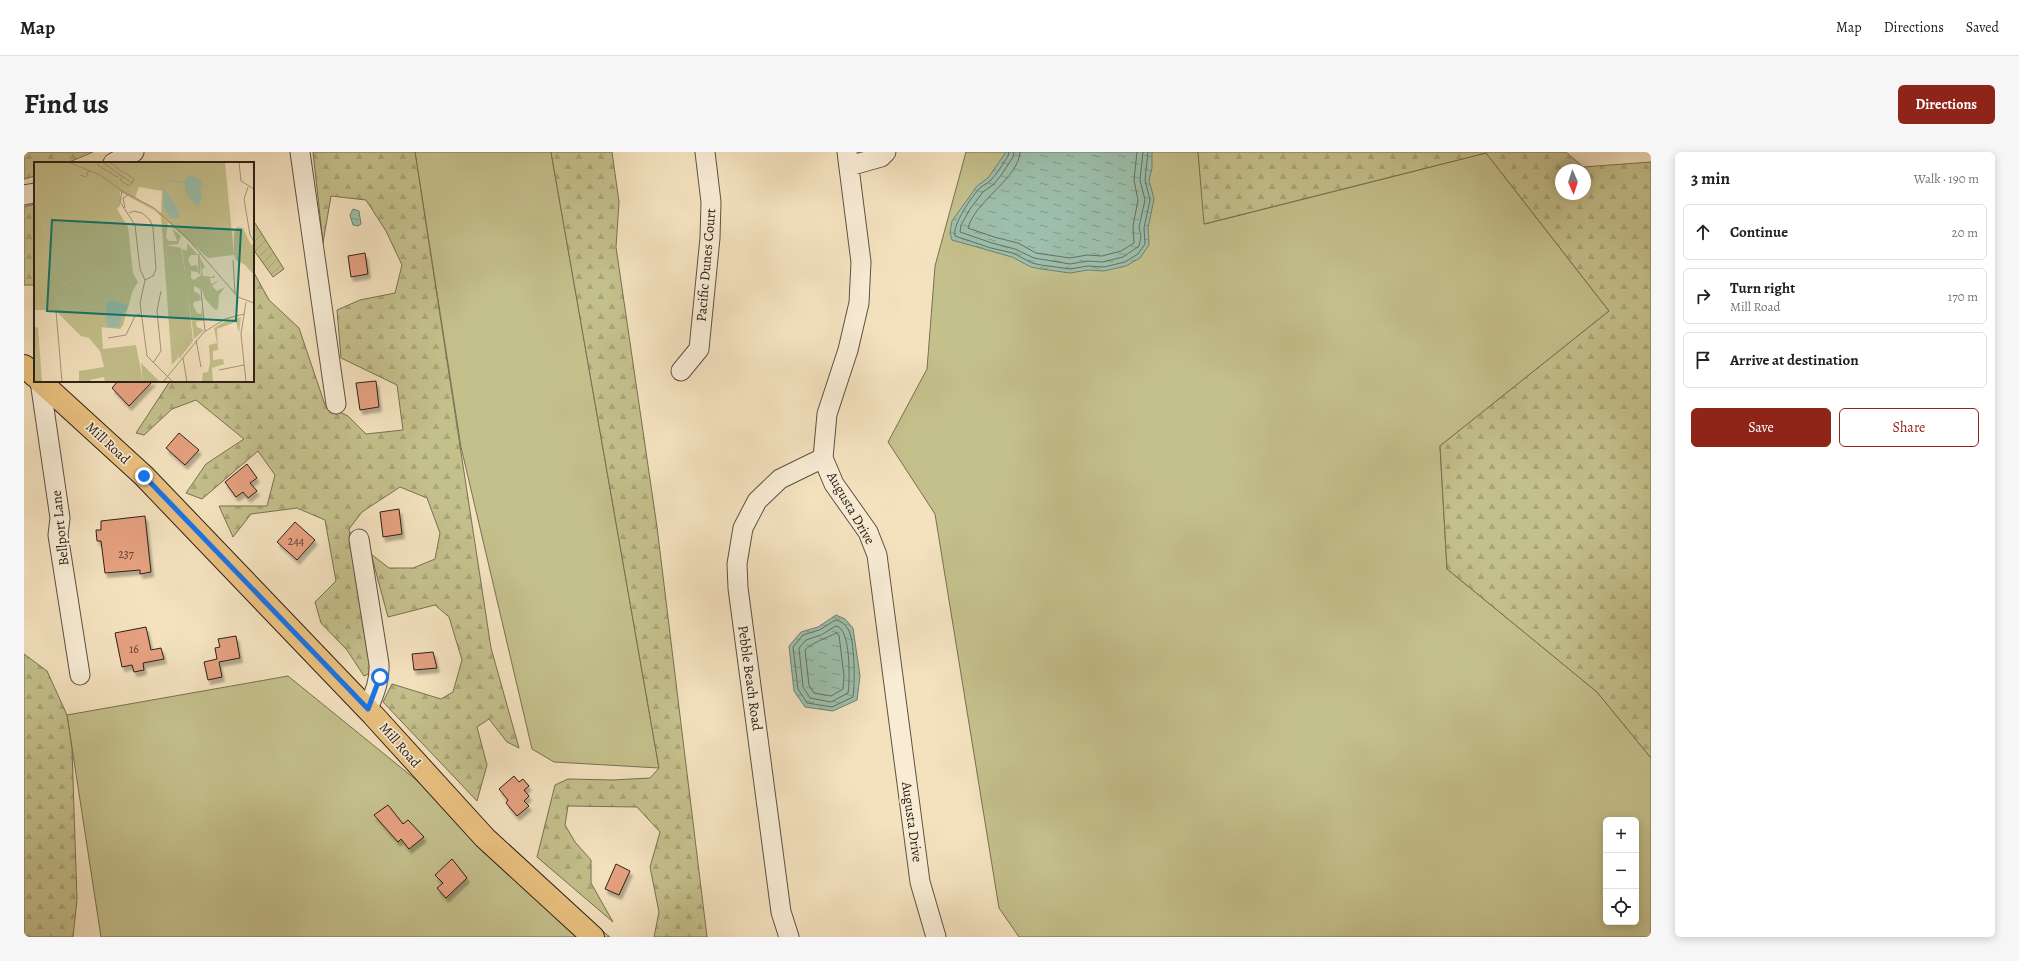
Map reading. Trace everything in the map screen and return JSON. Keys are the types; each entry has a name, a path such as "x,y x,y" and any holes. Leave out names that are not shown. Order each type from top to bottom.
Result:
{"main road":[{"path":"24,366 34,375"},
{"name":"Mill Road","path":"41,382 144,476 368,709 485,838 593,937"}],"street":[{"path":"115,162 134,152"},
{"path":"300,152 336,404"},
{"name":"Pacific Dunes Court","path":"681,371 699,349 710,238 711,202 705,152"},
{"path":"848,159 881,157 886,152"},
{"name":"Augusta Drive","path":"848,159 861,262 860,303 848,350 827,414 823,458 834,484 868,532 877,554 920,882 936,937"},
{"path":"24,195 34,192"},
{"name":"Bellport Lane","path":"40,382 60,518 58,534 80,675"},
{"name":"Pebble Beach Road","path":"789,937 782,912 738,588 737,564 743,528 757,501 780,479 823,458"},
{"path":"359,539 379,664 379,681 368,709"}],"green space":[{"path":"24,152 93,152 69,162 34,162 34,176 24,179"},
{"path":"313,152 415,152 491,648 519,748 507,742 489,719 477,727 487,765 477,801 383,702 392,684 441,699 453,692 462,660 449,617 435,605 388,617 371,554 389,568 413,568 435,559 440,533 427,498 400,487 362,512 349,529 375,671 364,676 347,650 321,623 315,602 336,581 325,520 297,508 251,514 233,537 219,506 267,506 275,475 258,451 202,499 186,493 206,464 244,439 196,400 172,409 144,435 136,433 169,382 254,382 254,273 269,300 299,328 325,405 348,416 366,434 403,430 397,385 341,358 337,310 360,300 395,293 402,265 386,231 366,200 331,196 323,243"},
{"path":"415,152 551,152 659,768 554,762 532,749 461,447"},
{"path":"551,152 612,152 619,202 616,247 657,527 707,937 654,937 659,912 650,867 660,832 637,807 568,806 565,825 575,842 591,860 591,883 613,922 537,857 555,785 568,779 612,780 650,778 659,768"},
{"path":"966,152 1198,152 1205,224 1486,153 1609,311 1440,446 1447,569 1597,692 1651,758 1651,937 1019,937 999,908 935,514 888,442 927,369 935,266"},
{"path":"1198,152 1566,152 1580,164 1555,164 1555,200 1591,200 1591,166 1651,162 1651,758 1597,692 1447,569 1440,446 1609,311 1486,153 1204,224"},
{"path":"34,204 34,285 24,285 24,207"},
{"path":"254,222 284,269 273,277 254,250"},
{"path":"24,654 47,671 67,715 72,749 77,900 73,937 24,937"},
{"path":"288,676 610,937 101,937 67,715"}],"water":[{"path":"1006,152 1152,152 1152,168 1149,180 1154,199 1148,228 1149,245 1140,258 1126,266 1104,271 1088,270 1070,273 1031,267 1012,257 952,240 950,233 952,221 977,186 988,178"},
{"path":"353,209 359,211 361,224 358,226 353,225 350,215"},
{"path":"836,615 845,619 853,628 860,676 857,700 833,711 805,707 794,691 789,646 801,632 818,627"}],"building":[{"path":"365,253 368,274 351,277 348,256"},
{"path":"376,381 379,407 360,410 356,383"},
{"path":"117,382 152,382 129,406 112,388"},
{"path":"179,433 199,450 185,465 166,448"},
{"path":"247,464 257,478 250,483 257,491 248,498 243,492 236,497 225,482"},
{"path":"399,509 402,534 383,537 380,512"},
{"path":"145,516 151,572 140,574 140,570 105,573 101,541 97,541 96,530 101,530 101,521"},
{"path":"295,522 315,540 297,560 277,542"},
{"path":"146,627 151,650 161,648 164,659 143,663 144,670 134,672 132,665 122,667 115,633"},
{"path":"236,636 240,658 219,662 222,677 208,680 204,662 217,659 215,648 220,647 218,639"},
{"path":"433,652 437,668 414,670 412,654"},
{"path":"514,776 519,782 523,779 529,786 524,790 529,796 524,801 529,806 517,816 506,803 508,800 499,789"},
{"path":"388,805 403,824 408,820 424,837 409,849 401,839 398,842 374,815"},
{"path":"452,859 467,878 446,898 437,888 443,883 435,875"},
{"path":"616,864 630,871 619,895 605,889"}],"route":[{"path":"144,476 368,709 378,686 380,677"}]}
